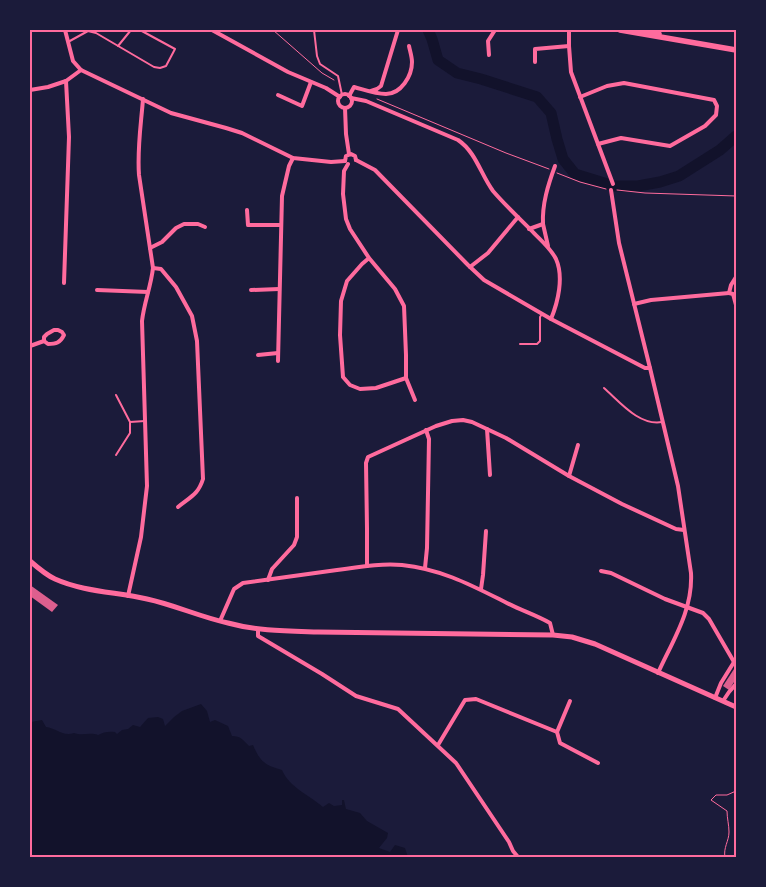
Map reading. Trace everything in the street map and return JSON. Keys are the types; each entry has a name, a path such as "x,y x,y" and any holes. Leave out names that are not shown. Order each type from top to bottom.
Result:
{"main road":[{"path":"620,30 676,39"},
{"path":"642,30 676,39 736,50"},
{"path":"30,561 53,578 68,584 171,605 220,621 258,629 303,632 553,635 572,637 589,642 736,707"}],"street":[{"path":"65,30 73,61 81,70 171,112 242,133 293,158 353,164 356,160"},
{"path":"212,30 288,72 341,96 366,101 463,143 472,154 492,189 549,248 556,259 560,280 551,319"},
{"path":"367,92 381,86 398,30"},
{"path":"489,56 488,41 494,30"},
{"path":"569,30 571,72 613,184"},
{"path":"570,36 574,30"},
{"path":"345,108 351,105 350,97 354,87 367,92 388,94 396,91 403,85 412,63 409,46"},
{"path":"535,62 535,49 569,46"},
{"path":"30,90 66,81 81,70"},
{"path":"64,283 68,137 66,81"},
{"path":"278,95 302,106 312,82"},
{"path":"580,97 607,86 624,83 714,100 717,106 716,115 705,126 670,146 621,138 598,144"},
{"path":"341,96 339,100 340,105 345,108"},
{"path":"128,596 141,537 148,472 142,328 143,310 153,268 138,162 143,99"},
{"path":"345,108 349,154 346,156 344,171 343,194 346,219 350,229 369,258 395,289 404,306 406,378 415,400"},
{"path":"349,154 354,155 356,160 375,170 484,280 551,319 645,368 650,368"},
{"path":"278,361 282,196 289,166 293,158"},
{"path":"549,248 542,213 554,169"},
{"path":"611,190 619,243 678,486 692,584 688,607 658,673"},
{"path":"247,210 248,225 281,225"},
{"path":"470,267 488,253 518,217"},
{"path":"150,248 162,242 176,228 184,224 198,224 205,227"},
{"path":"529,228 543,224"},
{"path":"369,258 347,281 341,302 340,336 343,377 350,385 360,389 376,388 406,378"},
{"path":"153,268 161,270 176,287 192,316 197,341 203,479 200,488 193,496 178,507"},
{"path":"729,292 731,284 736,277"},
{"path":"251,290 279,289"},
{"path":"97,290 148,292"},
{"path":"634,304 650,300 729,292 733,294 736,305"},
{"path":"30,346 44,340 47,334 54,330 60,330 64,335 59,342 48,344 44,340"},
{"path":"258,355 278,352"},
{"path":"367,566 366,463 368,457 426,430 452,421 463,420 472,422 487,429 622,504 684,530"},
{"path":"487,429 490,476"},
{"path":"425,568 429,468 429,439 426,430"},
{"path":"569,476 578,445"},
{"path":"268,580 272,569 294,545 297,537 297,498"},
{"path":"481,590 486,531"},
{"path":"220,621 234,589 243,583 367,566 400,565 425,568 454,577 550,623 553,635"},
{"path":"601,571 611,573 665,599 706,615 735,662 721,684 716,698"},
{"path":"258,629 258,636 356,696 398,709 456,762 518,857"},
{"path":"723,701 736,684"},
{"path":"438,745 465,700 476,699 557,732"},
{"path":"570,701 557,732 560,743 598,763"}],"lane":[{"path":"118,46 131,30"},
{"path":"68,42 88,31 96,33 154,67 166,66 175,49 140,30"},
{"path":"314,30 317,56 320,64 338,76 341,96"},
{"path":"520,344 538,344 540,341 540,317 542,314"},
{"path":"604,388 635,415 649,421 662,422"},
{"path":"116,395 130,422 130,433 116,455"},
{"path":"130,422 146,421"}],"path":[{"path":"273,30 322,73 336,82"},
{"path":"374,98 506,153 554,169 580,182 611,190 736,196"},
{"path":"725,857 724,853 729,831 727,811 711,800 716,795 727,795 736,791"}],"shaded area":[{"path":"201,704 207,711 210,722 215,720 228,726 232,736 240,738 249,746 253,745 264,762 282,770 289,781 323,807 329,803 334,806 342,805 342,800 344,800 346,809 360,813 367,821 388,833 387,838 379,848 390,852 395,845 405,848 408,857 30,857 31,722 42,720 46,727 66,734 98,735 104,732 115,732 117,734 133,725 140,727 148,718 158,717 163,719 165,726 182,711"}],"building":[{"path":"30,585 58,605 52,612 30,596"},
{"path":"734,669 736,670 736,679 729,690 723,686"}],"waterway":[{"path":"428,30 438,60 457,73 537,97 551,113 563,159 575,174 614,186 638,186 660,182 679,176 720,150 736,136"}]}
